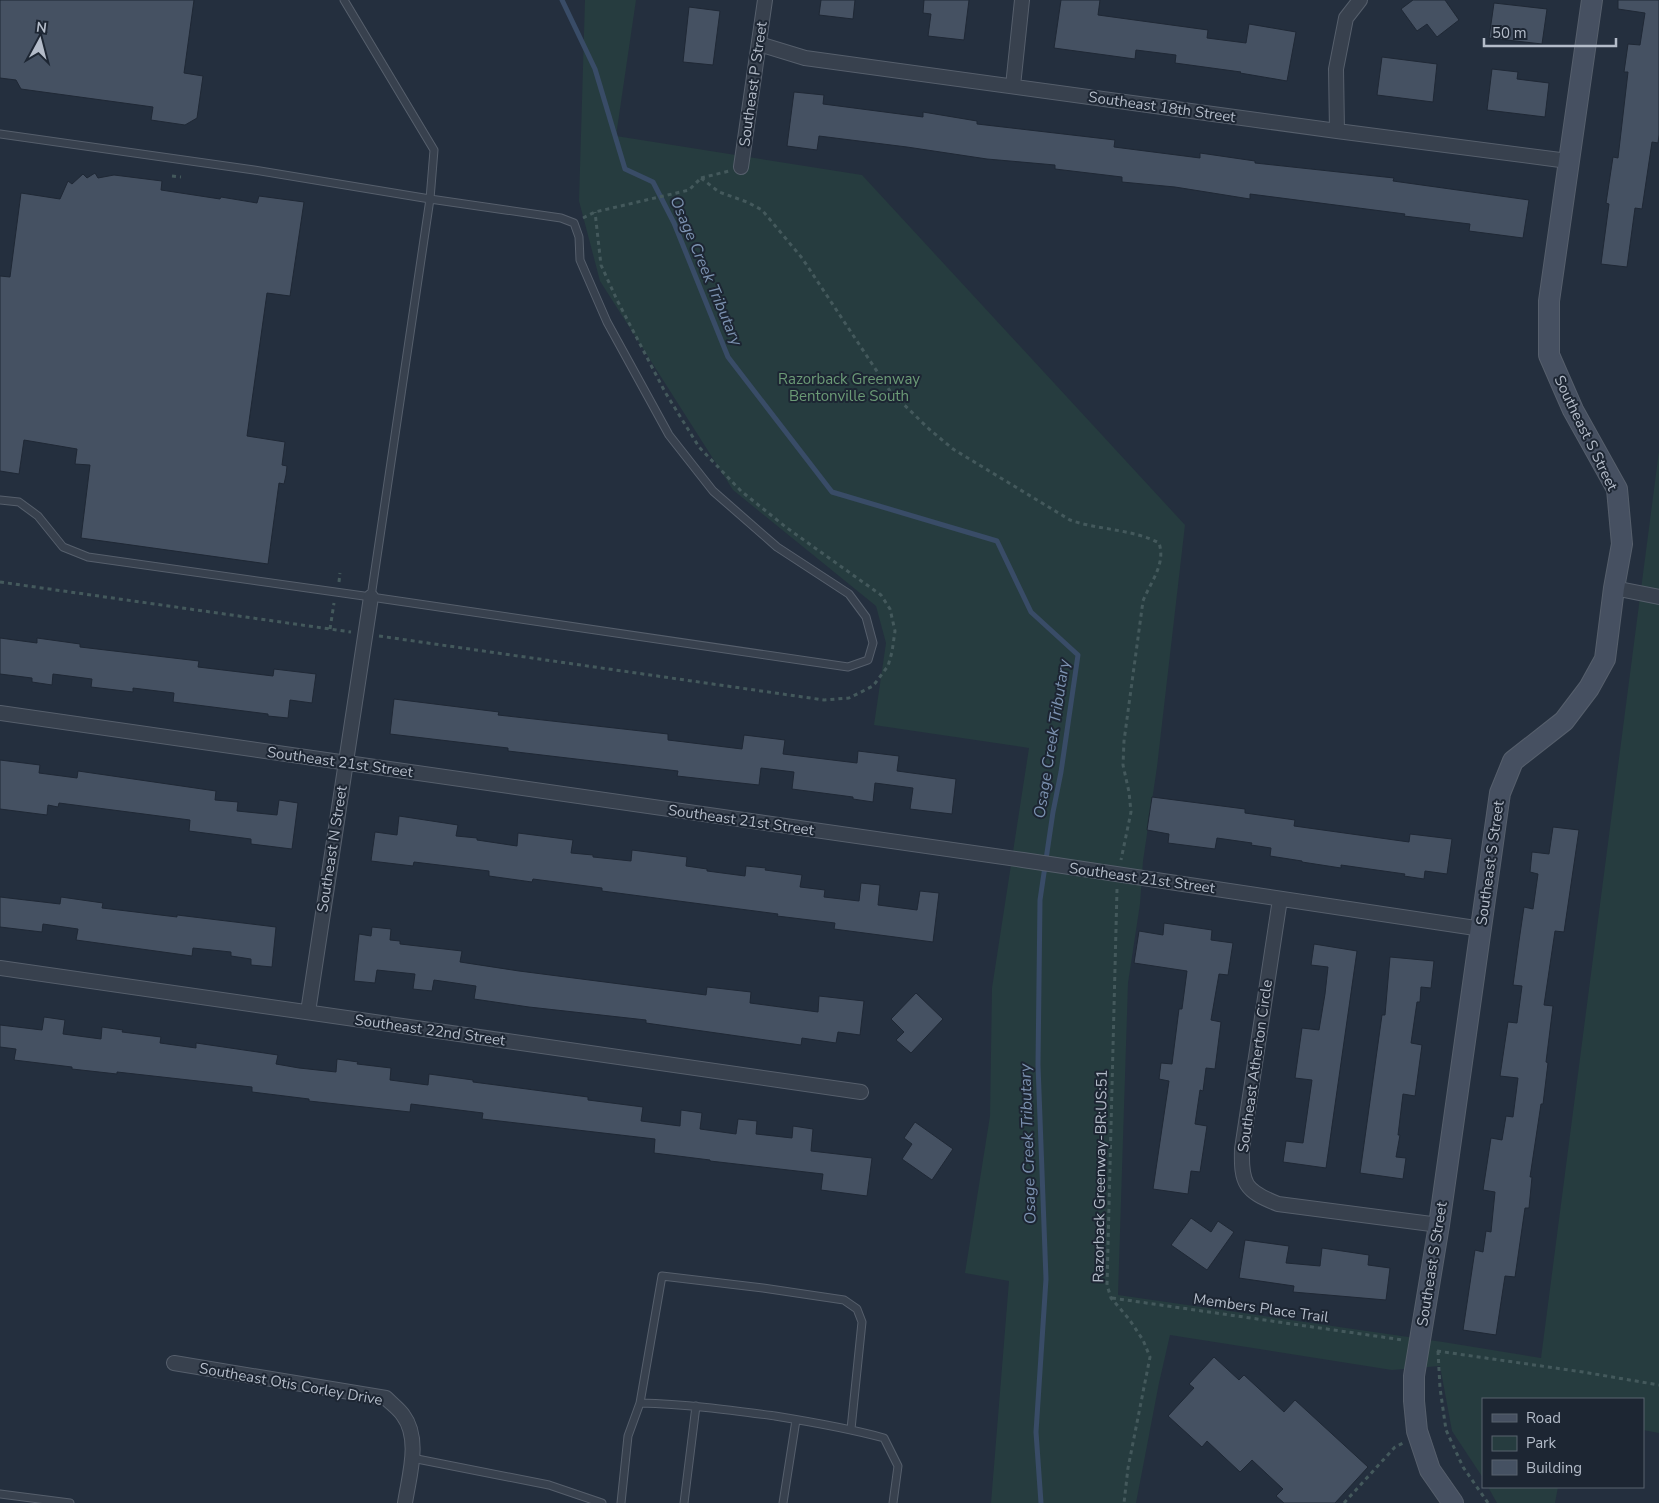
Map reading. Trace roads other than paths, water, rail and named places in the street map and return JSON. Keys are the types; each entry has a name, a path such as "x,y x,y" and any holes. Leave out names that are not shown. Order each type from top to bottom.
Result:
{"street":[{"name":"Southeast P Street","path":"741,167 765,0"},
{"path":"1013,86 1022,0"},
{"path":"1337,131 1336,69 1346,18 1360,0"},
{"name":"Southeast S Street","path":"1453,1503 1430,1470 1417,1431 1414,1376 1439,1225 1500,793 1513,761 1564,721 1589,688 1606,659 1614,588 1622,544 1616,489 1573,410 1549,355 1549,301 1592,0"},
{"name":"Southeast 18th Street","path":"759,44 805,58 1337,131 1568,160"},
{"path":"1614,588 1659,596"},
{"name":"Southeast N Street","path":"308,1012 371,597"},
{"name":"Southeast 21st Street","path":"0,713 1023,860 1482,929"},
{"name":"Southeast Atherton Circle","path":"1280,899 1242,1149 1241,1168 1246,1184 1260,1196 1278,1204 1439,1225"},
{"name":"Southeast 22nd Street","path":"0,968 861,1092"},
{"name":"Southeast Otis Corley Drive","path":"174,1363 386,1398 404,1415 412,1436 412,1458 405,1503"}],"lane":[{"path":"344,0 434,150 430,199 371,597"},
{"path":"0,134 246,169 561,218 574,223 579,237 580,260 607,322 669,435 713,491 777,548 848,594 866,617 873,643 868,660 848,666 88,558 62,547 38,516 19,502 0,500"},
{"path":"621,1503 628,1436 640,1403 662,1276 844,1300 857,1309 862,1322 851,1428"},
{"path":"640,1403 696,1406 796,1420 851,1428 884,1438 898,1466 893,1503"},
{"path":"684,1503 696,1406"},
{"path":"783,1503 796,1420"},
{"path":"412,1458 549,1485 602,1503"},
{"path":"0,1494 27,1500 70,1503"}],"waterway":[{"name":"Osage Creek Tributary","path":"562,0 595,69 625,169 653,182 674,223 728,357 832,492 997,541 1031,612 1078,655 1040,900 1038,1065 1046,1279 1036,1432 1041,1503"}],"park label":[{"name":"Razorback Greenway Bentonville South","path":"849,388"}]}
